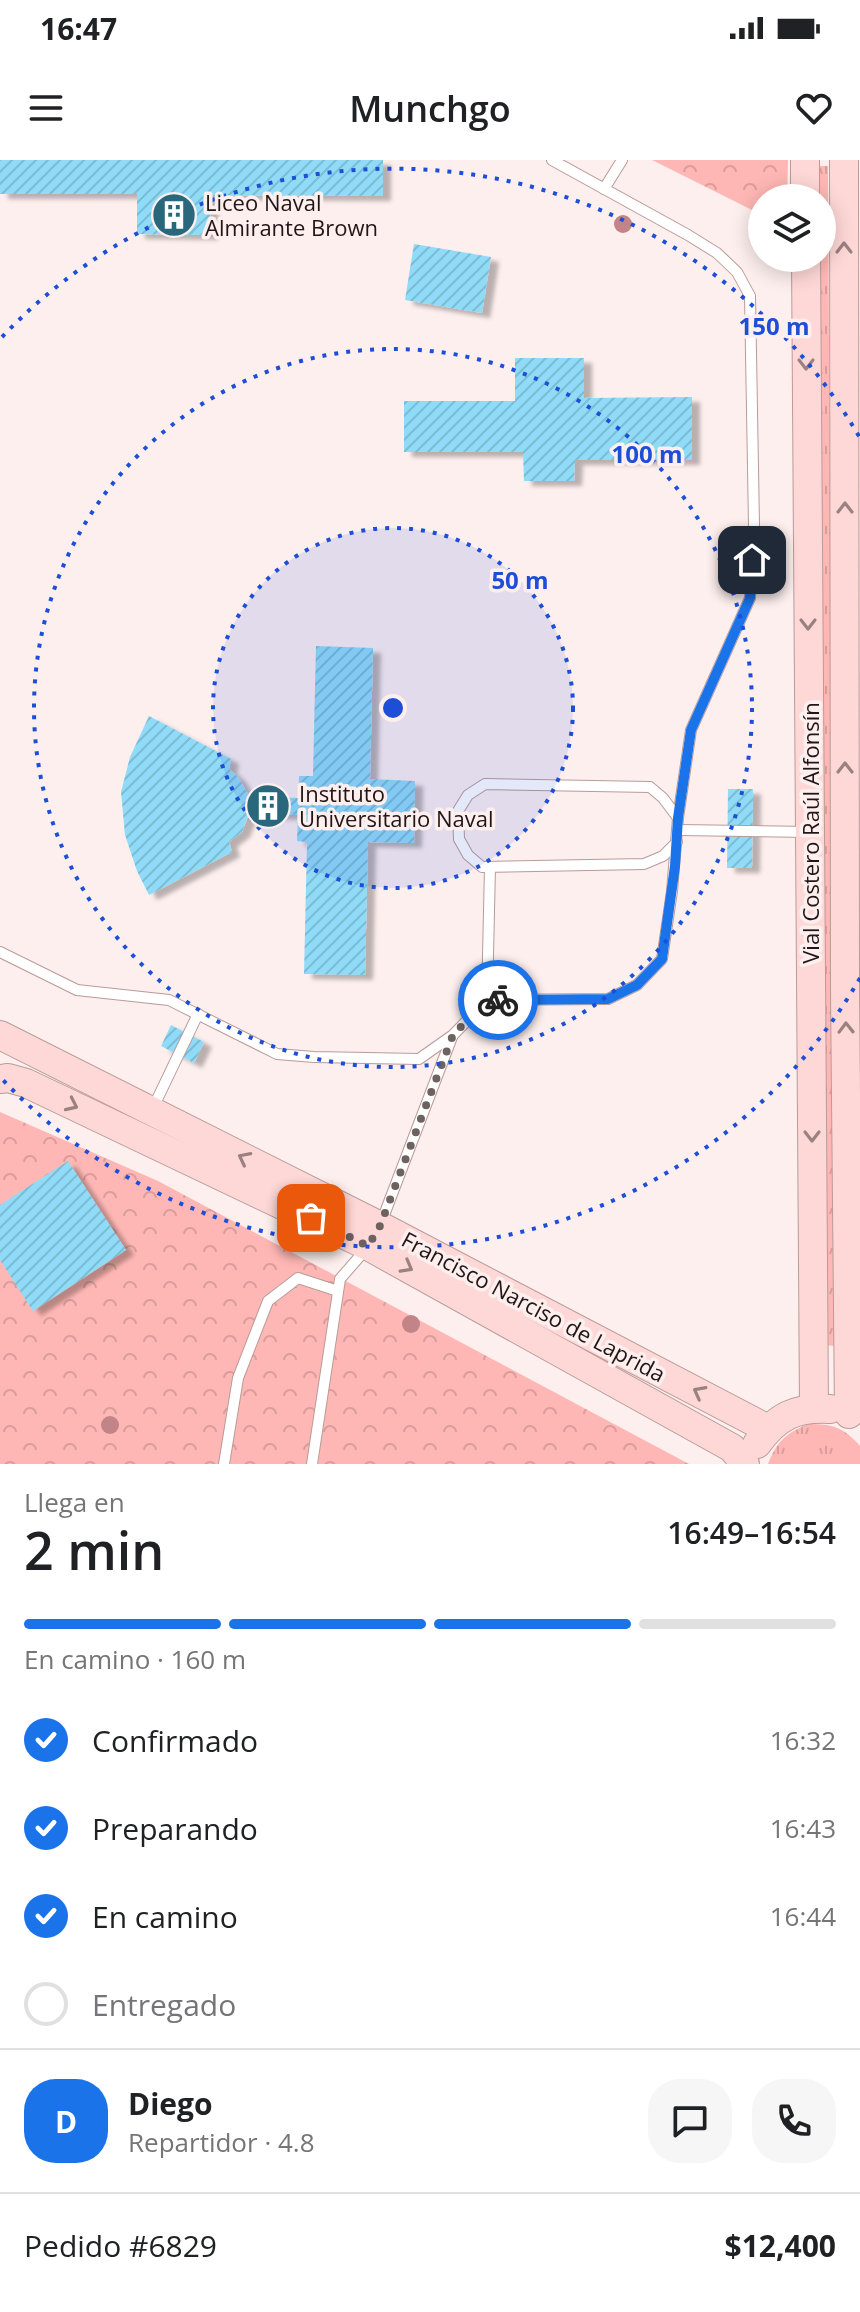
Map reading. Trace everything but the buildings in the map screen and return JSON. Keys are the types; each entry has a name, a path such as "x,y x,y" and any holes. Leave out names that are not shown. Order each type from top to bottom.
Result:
{"street":[{"path":"805,160 805,184"},
{"name":"Vial Costero Raúl Alfonsín","path":"844,160 845,990 855,1418"},
{"name":"Vial Costero Raúl Alfonsín","path":"806,272 814,1408"},
{"name":"Francisco Narciso de Laprida","path":"0,1035 145,1124 768,1429"},
{"name":"Francisco Narciso de Laprida","path":"0,1079 26,1083 145,1124"},
{"name":"Francisco Narciso de Laprida","path":"374,1236 732,1448 747,1464"},
{"path":"747,1464 768,1429 789,1414 814,1408 832,1409 855,1418"}],"lane":[{"path":"487,1000 608,999 637,985 662,959 691,730 750,598 754,525 750,296 737,272 717,253 552,160"},
{"path":"604,189 622,160"},
{"path":"678,818 650,787 485,784 468,795 458,811 459,839 468,855 482,867 644,864 663,856 678,836"},
{"path":"678,836 810,832"},
{"path":"0,952 77,990 169,1000 277,1054 419,1059 453,1035 487,1000 490,867"},
{"path":"145,1124 198,1014"},
{"path":"312,1464 340,1279 374,1236 453,1035"},
{"path":"224,1464 238,1378 268,1301 298,1278 338,1291"}],"green space":[{"path":"652,160 788,160 787,184 748,184 748,208"},
{"path":"815,166 828,166 828,184 816,184"},
{"path":"816,272 829,272 835,1346 824,1345"},
{"path":"0,1112 158,1181 689,1464 0,1464"},
{"path":"808,1424 831,1426 843,1431 860,1446 860,1464 768,1464 783,1439"}],"way so far":[{"path":"311,1218 368,1246 380,1226 453,1035 487,1000 498,1000"}],"place":[{"name":"Liceo Naval Almirante Brown","path":"174,215"},
{"name":"Instituto Universitario Naval","path":"268,806"}],"route":[{"path":"498,1000 608,999 637,985 662,959 691,730 750,598 752,560"}]}
